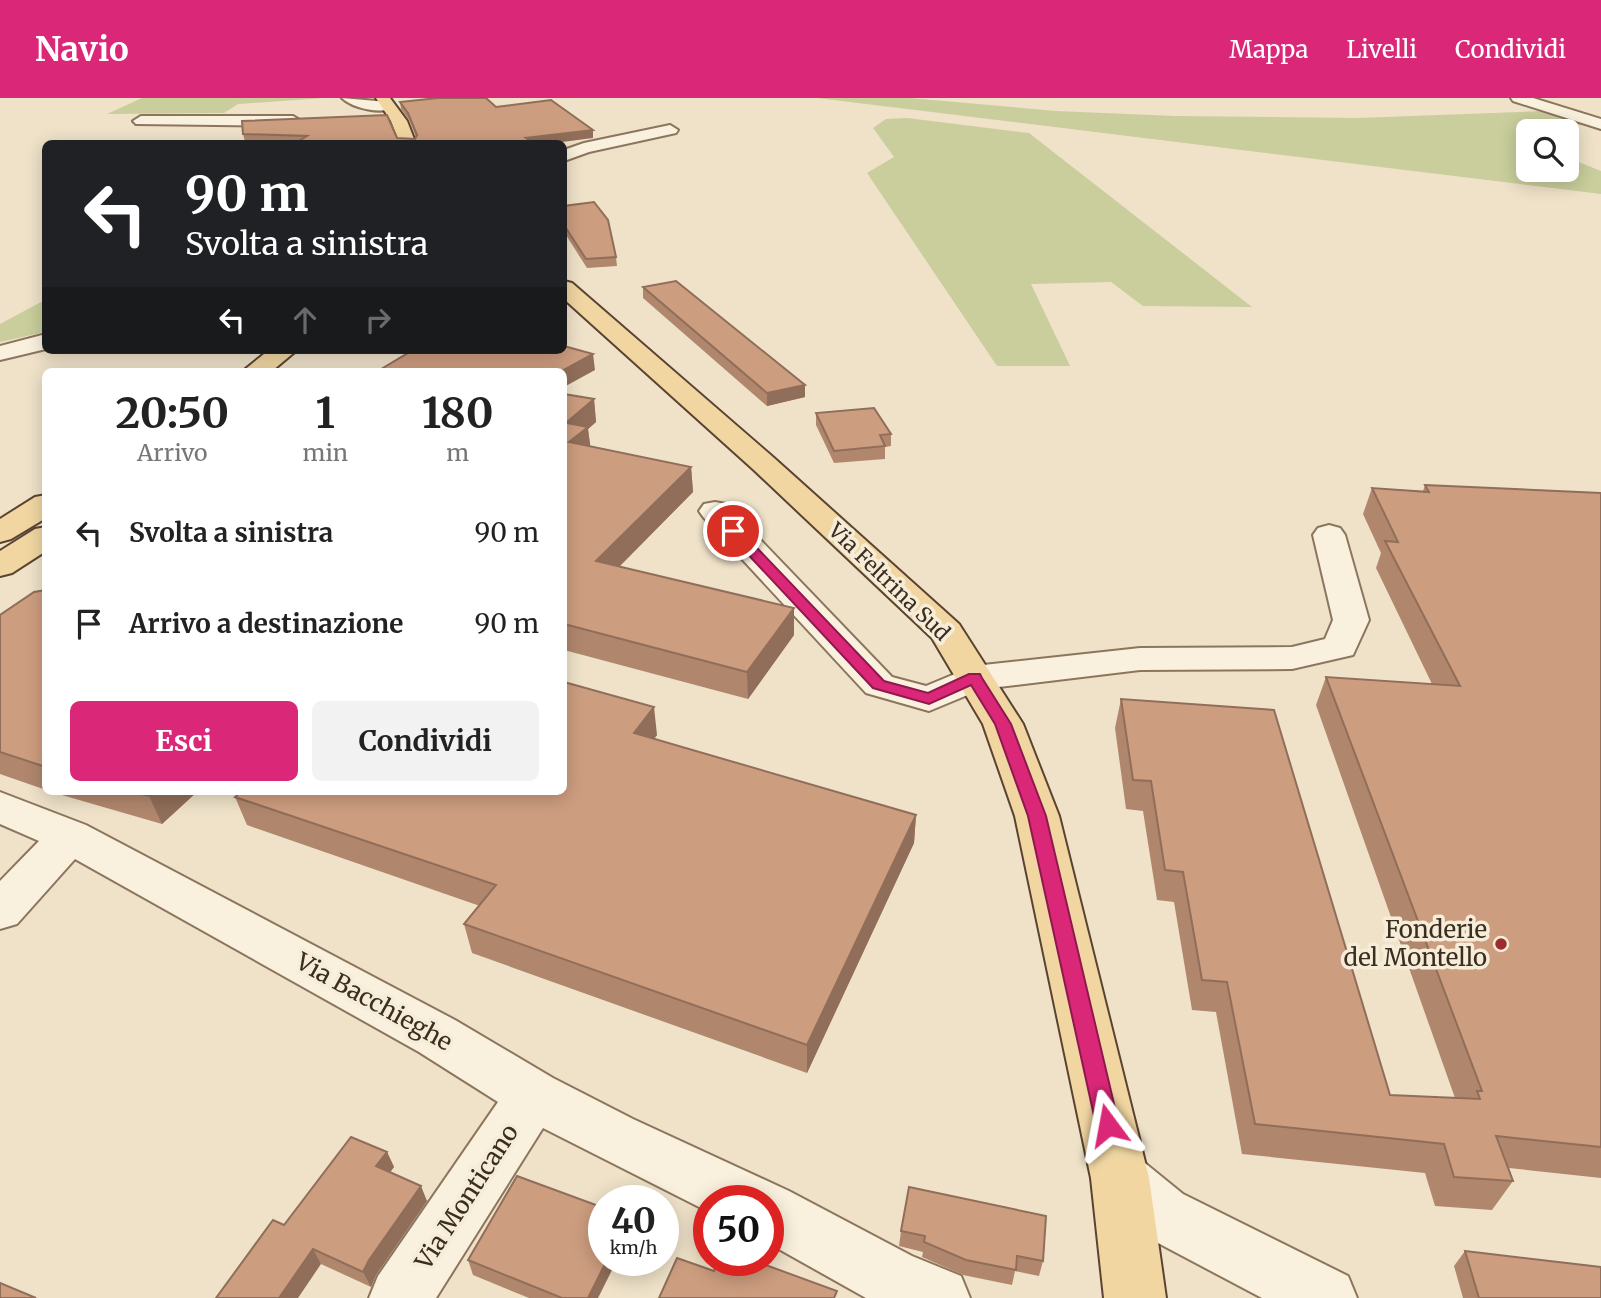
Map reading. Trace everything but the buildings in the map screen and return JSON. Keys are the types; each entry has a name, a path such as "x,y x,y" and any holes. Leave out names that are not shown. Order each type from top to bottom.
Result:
{"main road":[{"path":"391,110 406,140"},
{"name":"Via Feltrina Sud","path":"567,291 764,464 946,632 1003,724 1037,816 1120,1178 1135,1298"},
{"path":"260,368 279,354"},
{"path":"278,368 294,354"},
{"path":"0,532 42,506"},
{"path":"0,566 42,539"}],"street":[{"path":"349,98 391,110"},
{"path":"1518,98 1594,122"},
{"path":"360,119 391,110"},
{"path":"141,121 313,121"},
{"path":"567,155 584,148 670,130"},
{"path":"0,353 42,342"},
{"path":"715,511 879,685 929,699 974,678 1140,659 1292,657 1340,647 1351,620 1329,535"},
{"name":"Via Bacchieghe","path":"0,807 70,836 437,1036 534,1095 613,1137 714,1185"},
{"path":"0,911 70,836"},
{"name":"Via Monticano","path":"400,1298 534,1095"},
{"path":"1120,1178 1162,1214 1326,1298"},
{"path":"784,1220 906,1292"}],"green space":[{"path":"142,98 324,98 238,104 224,113 107,114"},
{"path":"817,98 910,98 1056,111 1175,116 1358,118 1544,111 1568,119 1516,119 1516,182 1579,182 1579,162 1601,171 1601,194"},
{"path":"907,118 1029,133 1252,307 1143,306 1111,282 1031,284 1070,366 997,366 867,173 894,157 873,128 886,119"},
{"path":"42,302 42,333 0,342 0,324"}],"place":[{"name":"Fonderie del Montello","path":"1501,944"}],"route":[{"path":"733,531 879,685 929,699 974,678 1003,724 1037,816 1108,1125"}]}
